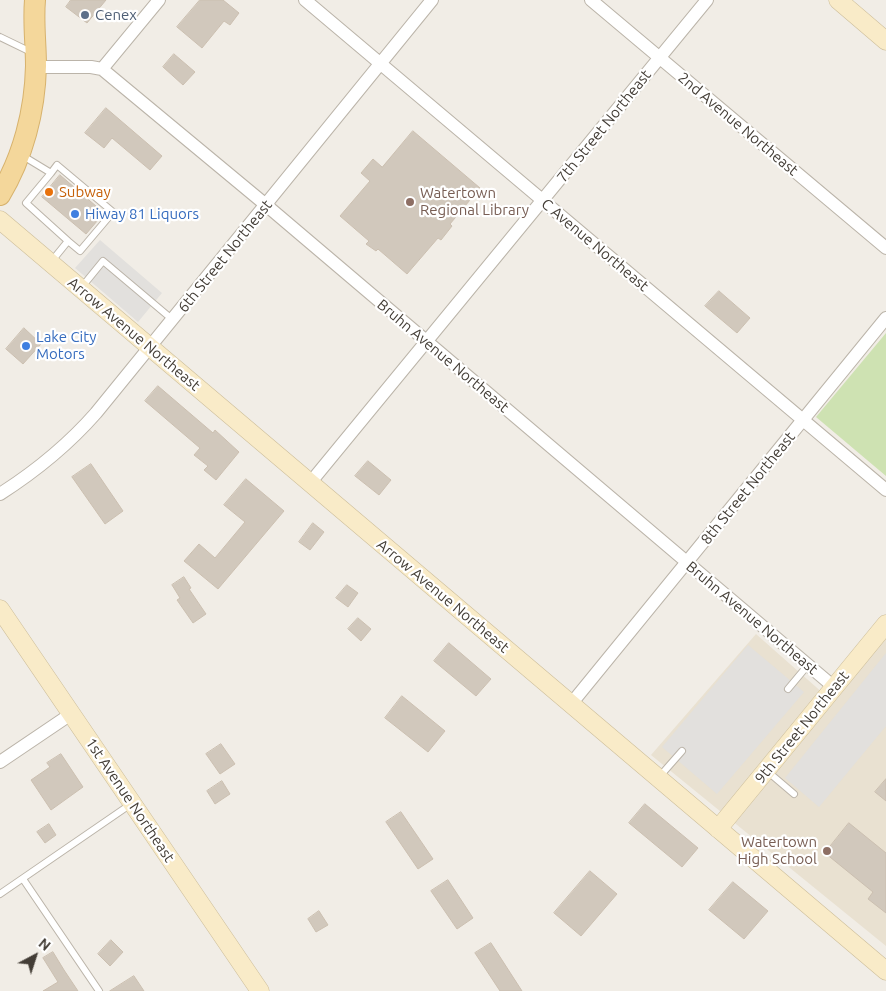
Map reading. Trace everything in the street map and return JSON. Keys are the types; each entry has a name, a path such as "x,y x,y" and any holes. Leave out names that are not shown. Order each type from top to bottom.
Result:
{"main road":[{"path":"0,196 19,154 30,116 36,60 35,0"}],"street":[{"path":"36,60 102,69 159,0"},
{"name":"C Avenue Northeast","path":"305,0 886,490"},
{"name":"6th Street Northeast","path":"0,494 30,475 63,448 96,414 432,0"},
{"name":"2nd Avenue Northeast","path":"591,0 886,248"},
{"name":"7th Street Northeast","path":"310,483 707,0"},
{"path":"838,0 884,36"},
{"name":"Bruhn Avenue Northeast","path":"102,69 266,205 834,687"},
{"name":"Arrow Avenue Northeast","path":"0,220 886,971"},
{"name":"8th Street Northeast","path":"571,704 886,318"},
{"name":"1st Avenue Northeast","path":"3,618 71,714 260,991"},
{"name":"9th Street Northeast","path":"718,829 886,625"},
{"path":"0,762 71,714"}],"lane":[{"path":"0,37 36,60"},
{"path":"19,154 51,173"},
{"path":"57,165 112,212 80,251 26,203 51,173 57,165"},
{"path":"50,263 68,241"},
{"path":"80,289 103,261 173,320"},
{"path":"788,688 808,665"},
{"path":"658,778 682,751"},
{"path":"766,770 794,794"},
{"path":"0,894 132,803"},
{"path":"23,879 99,991"}],"shaded area":[{"path":"100,240 162,293 138,322 75,268"},
{"name":"Watertown High School","path":"756,634 833,702 886,638 886,946 651,755"},
{"path":"748,645 804,692 717,794 662,747"},
{"path":"886,653 886,726 819,807 785,778"}],"green space":[{"path":"886,333 886,476 816,417"}],"building":[{"name":"Cenex","path":"71,0 106,0 87,23 66,7"},
{"path":"200,0 223,0 239,13 230,25 224,21 202,48 177,27"},
{"path":"174,54 195,72 183,85 163,67"},
{"path":"106,108 162,156 150,170 112,138 104,148 85,133"},
{"name":"Watertown Regional Library","path":"413,131 480,188 450,224 452,226 441,240 438,238 407,274 378,249 376,251 366,244 369,241 340,216 370,181 361,173 373,159 382,167"},
{"path":"60,175 104,213 86,234 42,197"},
{"path":"719,291 750,318 737,333 705,306"},
{"path":"24,328 41,344 23,364 6,349"},
{"path":"158,386 213,433 215,430 239,452 216,480 204,470 208,466 194,455 200,448 145,401"},
{"path":"368,461 391,480 379,495 355,476"},
{"path":"91,464 123,511 105,524 72,477"},
{"path":"246,479 284,511 218,589 184,561 199,544 215,558 245,522 224,505"},
{"path":"313,523 324,532 310,550 299,542"},
{"path":"184,577 191,588 189,589 206,614 193,623 177,600 180,598 172,585"},
{"path":"347,585 358,593 348,607 336,598"},
{"path":"358,618 371,629 361,641 348,629"},
{"path":"449,643 491,679 476,696 434,661"},
{"path":"402,696 445,731 428,752 385,718"},
{"path":"221,744 235,764 220,774 206,754"},
{"path":"61,754 83,787 51,810 31,780 50,767 47,763"},
{"path":"886,779 886,801 875,792"},
{"path":"222,781 230,794 215,804 207,791"},
{"path":"645,804 698,848 682,867 629,823"},
{"path":"401,812 433,859 418,869 386,822"},
{"path":"849,823 886,853 886,913 868,899 873,892 825,853"},
{"path":"49,824 56,835 45,843 37,832"},
{"path":"590,871 617,894 581,936 554,913"},
{"path":"448,880 473,918 457,929 431,891"},
{"path":"733,882 768,911 744,939 709,910"},
{"path":"319,911 328,925 316,932 308,919"},
{"path":"111,940 123,952 110,966 98,954"},
{"path":"491,943 522,991 500,991 475,953"},
{"path":"53,952 78,991 43,991 58,982 43,958"},
{"path":"134,976 144,991 110,991"}],"place":[{"name":"Cenex","path":"85,15"},
{"name":"Subway","path":"49,192"},
{"name":"Watertown Regional Library","path":"410,202"},
{"name":"Hiway 81 Liquors","path":"75,214"},
{"name":"Lake City Motors","path":"26,346"},
{"name":"Watertown High School","path":"827,851"}]}
